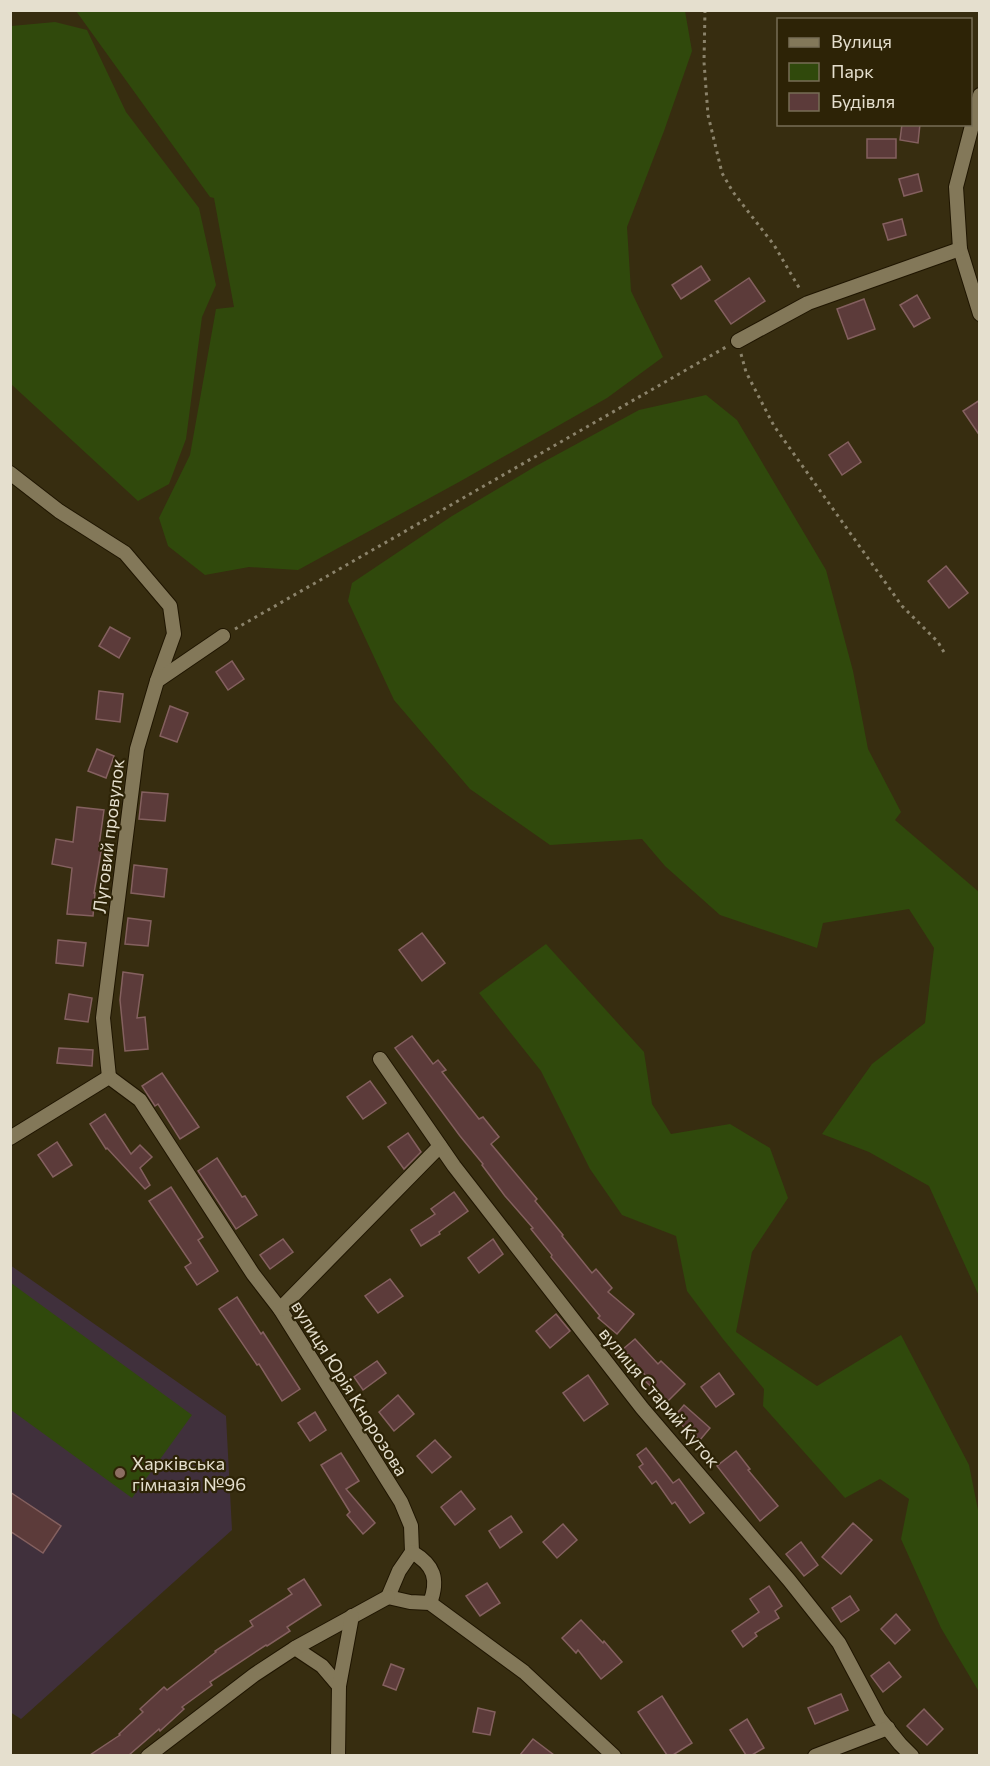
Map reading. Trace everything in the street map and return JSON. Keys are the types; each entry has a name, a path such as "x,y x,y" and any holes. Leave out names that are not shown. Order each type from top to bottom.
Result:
{"street":[{"path":"979,311 960,249 956,187 980,96"},
{"path":"738,341 808,303 960,249"},
{"name":"Луговий провулок","path":"10,473 59,511 125,553 170,606 174,634 137,749 103,1018 109,1077"},
{"path":"157,681 223,636"},
{"name":"вулиця Старий Куток","path":"380,1059 454,1166 642,1408 789,1580 839,1643 879,1718 912,1755"},
{"path":"10,1138 109,1077"},
{"name":"вулиця Юрія Кнорозова","path":"109,1077 140,1100 253,1274 280,1309 401,1502 411,1526 412,1552"},
{"path":"280,1309 440,1146"},
{"path":"148,1755 254,1675 296,1648 387,1597 399,1571 412,1552 430,1567 435,1579 435,1591 430,1603"},
{"path":"387,1597 430,1603 524,1672 614,1755"},
{"path":"338,1755 339,1686 352,1616"},
{"path":"296,1648 322,1666 339,1686"},
{"path":"815,1755 888,1728"}],"path":[{"path":"705,10 704,62 708,115 722,173 774,245 808,303"},
{"path":"223,636 738,341 746,372 774,426 902,606 938,642 945,654"}],"shaded area":[{"name":"Харківська гімназія №96","path":"10,1265 226,1416 232,1530 21,1719 10,1712"}],"green space":[{"path":"76,11 685,11 692,51 627,227 631,291 663,357 607,398 298,570 249,567 205,575 168,546 159,518 190,455 216,309 234,307 214,198 210,197"},
{"path":"55,22 87,30 126,112 199,208 216,285 202,317 186,439 169,484 138,501 11,384 11,26"},
{"path":"706,395 737,420 826,570 853,671 868,749 901,812 895,820 979,892 979,1296 929,1186 869,1152 822,1134 872,1064 925,1023 934,948 909,909 823,923 817,948 720,915 665,866 642,839 550,845 470,789 394,700 348,601 352,583 452,516 536,466 639,410"},
{"path":"546,944 644,1052 652,1104 671,1134 730,1124 770,1148 788,1198 752,1252 736,1332 817,1386 901,1335 969,1465 980,1520 979,1692 941,1628 901,1539 909,1499 880,1479 845,1498 763,1406 764,1389 687,1291 676,1236 622,1215 590,1169 541,1071 479,993"},
{"path":"11,1283 192,1415 132,1498 11,1410"}],"building":[{"path":"902,126 920,126 918,143 900,140"},
{"path":"867,139 896,139 896,158 867,158"},
{"path":"918,174 922,191 904,196 899,179"},
{"path":"902,219 906,235 888,240 883,224"},
{"path":"701,266 710,280 681,299 672,285"},
{"path":"749,278 765,301 731,324 715,301"},
{"path":"917,295 930,318 914,327 900,305"},
{"path":"864,299 875,329 848,339 837,309"},
{"path":"980,400 980,436 963,411"},
{"path":"848,442 861,462 842,475 829,455"},
{"path":"946,566 968,593 949,608 928,581"},
{"path":"110,627 130,638 119,658 99,646"},
{"path":"232,661 244,679 228,690 216,672"},
{"path":"99,691 123,694 120,722 96,719"},
{"path":"170,706 188,713 177,742 160,736"},
{"path":"97,749 114,756 106,778 88,771"},
{"path":"142,792 168,794 165,821 139,819"},
{"path":"77,807 104,810 93,916 67,914 72,868 52,864 56,839 73,842"},
{"path":"134,865 167,869 164,897 131,893"},
{"path":"128,918 151,921 148,946 125,944"},
{"path":"422,933 445,963 422,981 399,950"},
{"path":"58,940 86,943 83,966 56,963"},
{"path":"123,972 143,975 137,1018 145,1017 148,1049 125,1051 120,1000"},
{"path":"69,994 92,998 88,1022 65,1019"},
{"path":"412,1036 433,1064 438,1060 446,1070 442,1072 479,1119 483,1117 499,1137 491,1144 537,1199 535,1201 562,1236 592,1273 596,1269 612,1288 608,1292 634,1314 617,1334 598,1318 600,1316 551,1257 552,1255 531,1229 533,1228 505,1196 395,1048"},
{"path":"59,1048 93,1050 92,1066 57,1063"},
{"path":"162,1073 199,1127 180,1139 158,1104 155,1106 142,1086"},
{"path":"370,1081 386,1103 363,1119 347,1097"},
{"path":"105,1114 131,1154 140,1145 152,1157 140,1168 150,1185 145,1189 106,1149 90,1124"},
{"path":"408,1133 421,1152 404,1169 388,1147"},
{"path":"57,1142 72,1165 53,1177 38,1155"},
{"path":"217,1158 242,1197 245,1196 257,1215 236,1229 198,1171"},
{"path":"171,1187 203,1237 198,1240 218,1271 197,1285 185,1267 191,1263 149,1201"},
{"path":"454,1192 468,1211 421,1246 411,1230 435,1214 431,1209"},
{"path":"283,1239 293,1252 270,1269 260,1255"},
{"path":"493,1239 503,1254 479,1273 468,1258"},
{"path":"390,1279 403,1296 378,1313 365,1296"},
{"path":"237,1297 300,1389 282,1401 259,1364 257,1365 219,1309"},
{"path":"556,1314 570,1331 550,1348 536,1331"},
{"path":"635,1339 658,1364 661,1361 685,1384 667,1402 643,1379 646,1376 623,1349"},
{"path":"377,1361 386,1373 363,1390 354,1377"},
{"path":"719,1373 734,1394 716,1407 701,1387"},
{"path":"588,1375 608,1404 584,1421 563,1393"},
{"path":"398,1395 414,1414 394,1431 379,1412"},
{"path":"684,1405 710,1428 700,1440 673,1418"},
{"path":"315,1412 326,1430 310,1441 298,1423"},
{"path":"435,1440 451,1457 432,1473 417,1456"},
{"path":"646,1448 673,1483 679,1479 704,1513 690,1523 675,1502 672,1504 656,1481 652,1484 639,1467 643,1464 637,1455"},
{"path":"736,1451 750,1469 748,1470 778,1506 760,1521 717,1466"},
{"path":"341,1453 359,1481 346,1489 375,1523 363,1534 347,1515 350,1512 321,1465"},
{"path":"461,1491 475,1509 455,1525 441,1507"},
{"path":"10,1492 61,1526 43,1553 10,1531"},
{"path":"511,1516 522,1532 500,1548 489,1531"},
{"path":"853,1523 872,1540 841,1574 822,1557"},
{"path":"563,1524 577,1540 557,1558 543,1542"},
{"path":"801,1542 818,1565 804,1576 786,1554"},
{"path":"304,1579 321,1605 287,1627 290,1631 210,1682 212,1685 182,1707 184,1709 160,1731 159,1729 129,1755 90,1755 120,1735 143,1712 140,1709 164,1687 167,1690 215,1651 253,1626 250,1621 292,1594 288,1589"},
{"path":"487,1583 500,1603 480,1616 466,1596"},
{"path":"769,1586 782,1606 775,1611 779,1618 755,1633 757,1636 743,1647 732,1631 759,1612 750,1599"},
{"path":"850,1596 859,1610 841,1622 832,1608"},
{"path":"896,1614 910,1630 895,1644 881,1629"},
{"path":"581,1620 622,1662 601,1679 578,1650 576,1653 562,1638"},
{"path":"889,1662 901,1677 883,1692 871,1676"},
{"path":"391,1664 404,1669 396,1690 383,1685"},
{"path":"841,1694 848,1710 815,1724 808,1708"},
{"path":"662,1696 692,1743 673,1755 667,1755 638,1712"},
{"path":"478,1708 495,1712 490,1735 473,1732"},
{"path":"924,1709 943,1729 927,1745 907,1726"},
{"path":"747,1719 764,1748 752,1755 746,1755 730,1730"},
{"path":"533,1739 554,1755 520,1755"}],"place":[{"name":"Харківська гімназія №96","path":"120,1473"}]}
